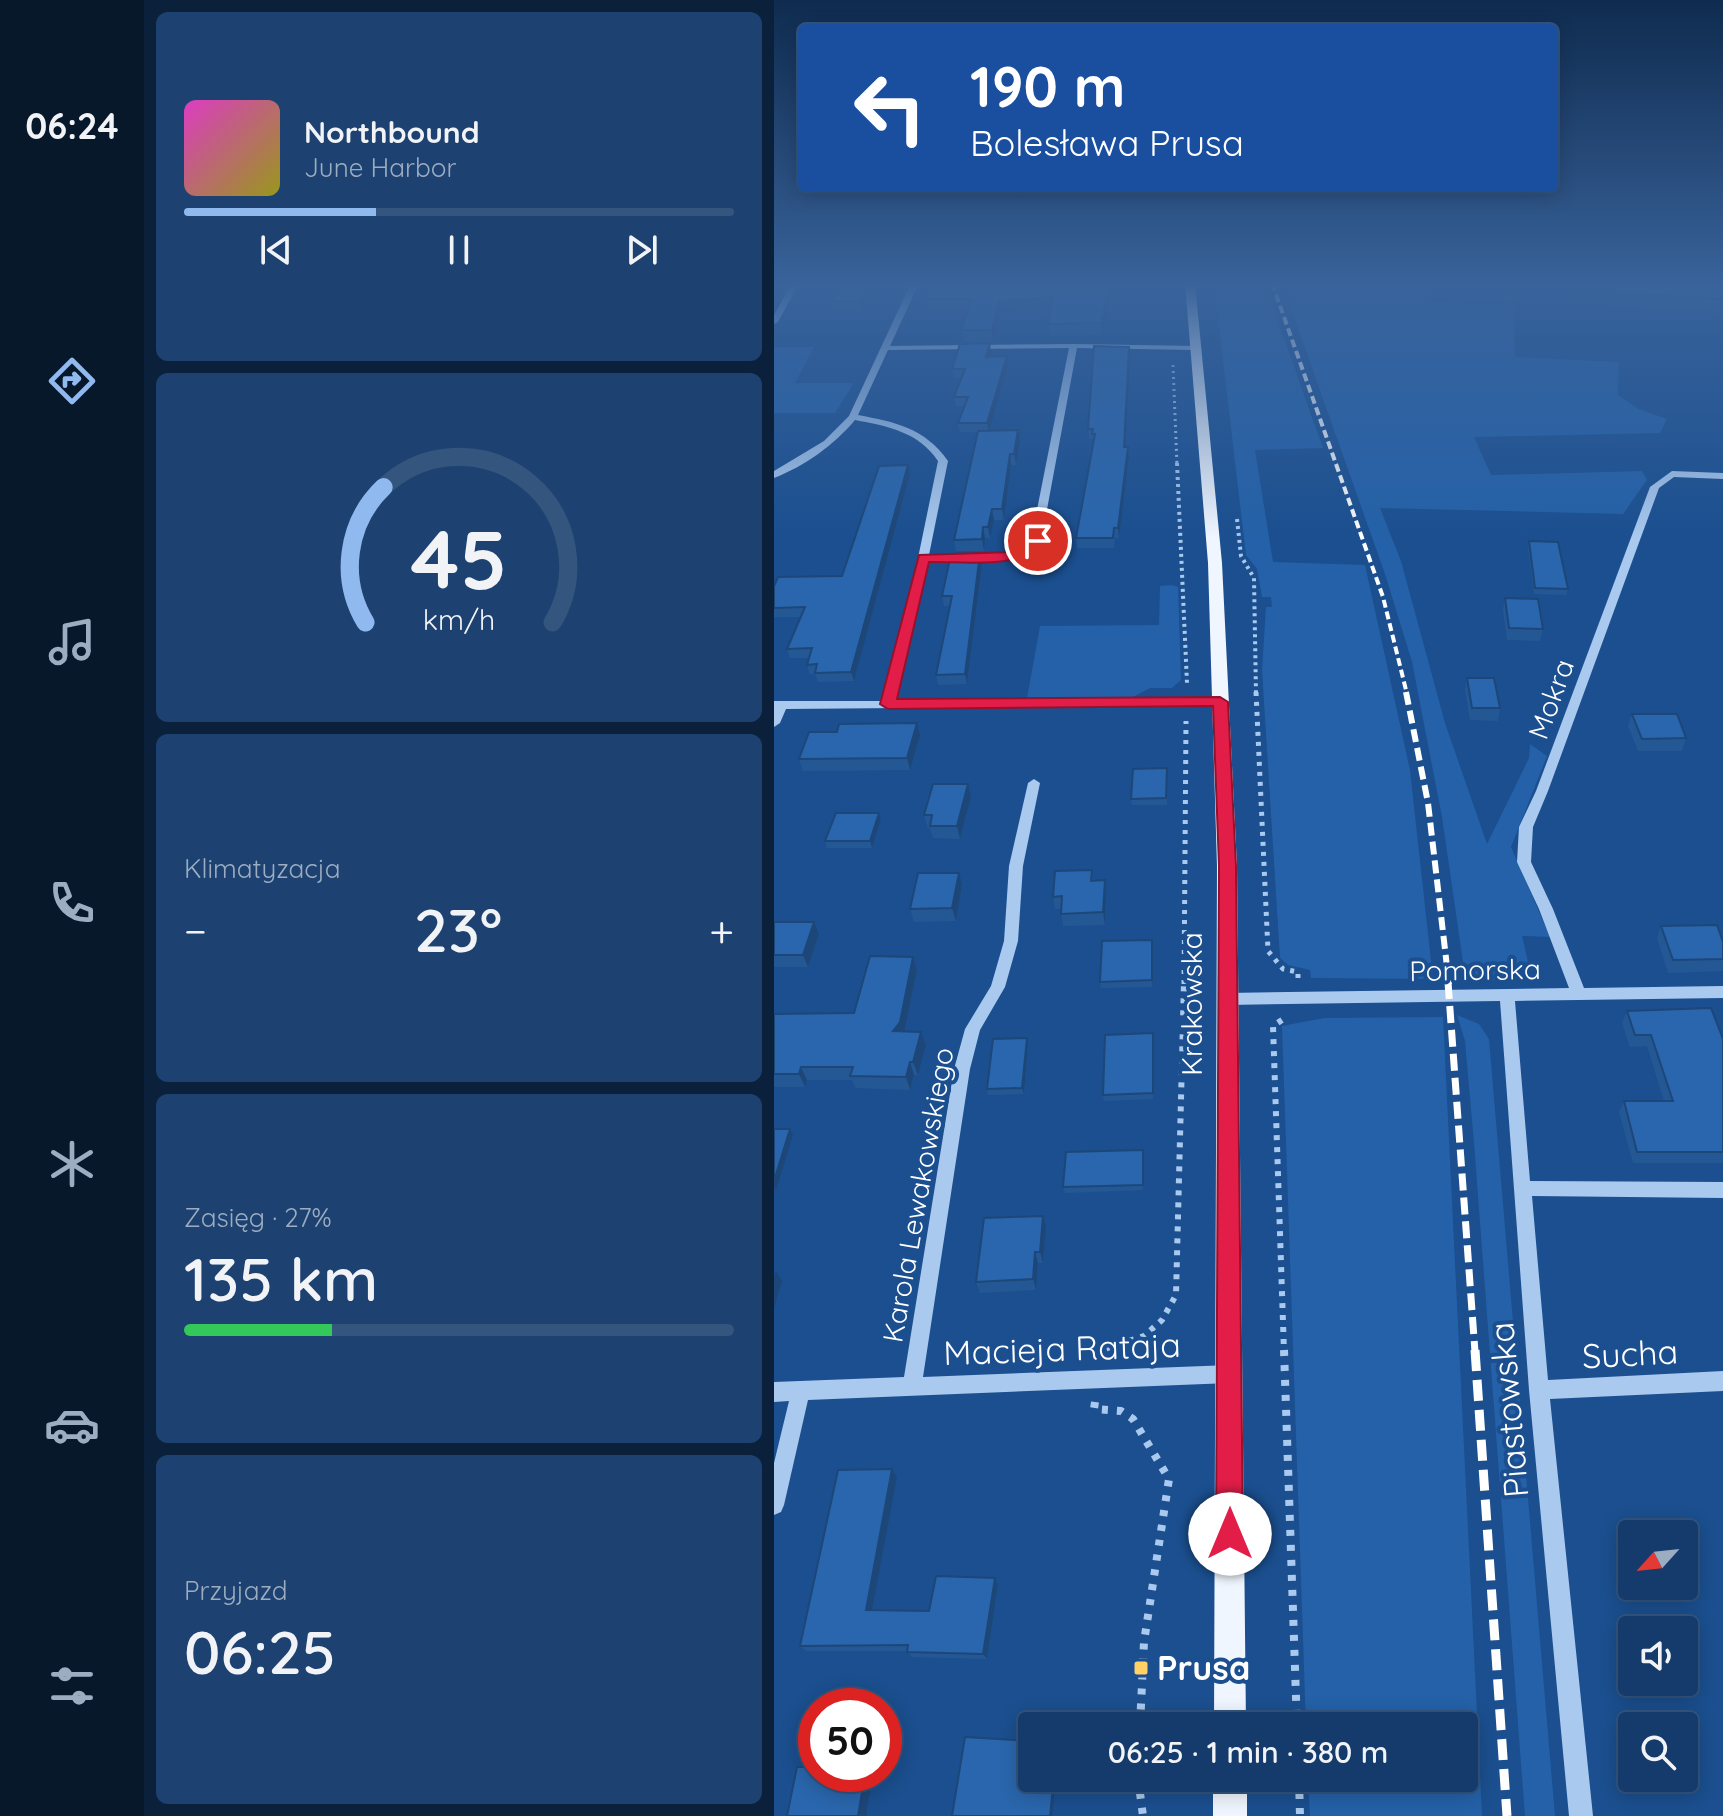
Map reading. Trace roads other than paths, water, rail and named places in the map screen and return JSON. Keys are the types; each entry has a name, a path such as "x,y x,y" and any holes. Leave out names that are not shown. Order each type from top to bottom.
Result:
{"main road":[{"name":"Krakowska","path":"1196,368 1215,563 1227,866 1230,1712"},
{"path":"1230,1792 1230,1816"}],"street":[{"path":"774,475 840,433 853,417 876,368"},
{"path":"923,558 1015,556 1035,547 1069,368"},
{"path":"853,417 898,425 940,455 942,468 888,704"},
{"name":"Mokra","path":"1579,994 1524,862 1526,827 1655,487 1672,474 1723,476"},
{"path":"774,723 778,705 1220,702"},
{"name":"Karola Lewakowskiego","path":"912,1387 962,1069 973,1029 998,987 1011,941 1016,866 1034,783"},
{"name":"Pomorska","path":"1227,999 1723,992"},
{"name":"Piastowska","path":"1507,997 1539,1390 1581,1816"},
{"path":"1521,1188 1723,1190"},
{"name":"Macieja Rataja","path":"774,1392 1230,1374"},
{"name":"Sucha","path":"1539,1390 1723,1381"},
{"path":"774,1505 801,1391"}],"railway":[{"path":"1302,368 1383,597 1407,694"},
{"path":"1406,692 1428,803 1449,984"},
{"path":"1448,982 1475,1352"},
{"path":"1475,1350 1507,1816"}],"place":[{"name":"Prusa","path":"1141,1668"}]}
